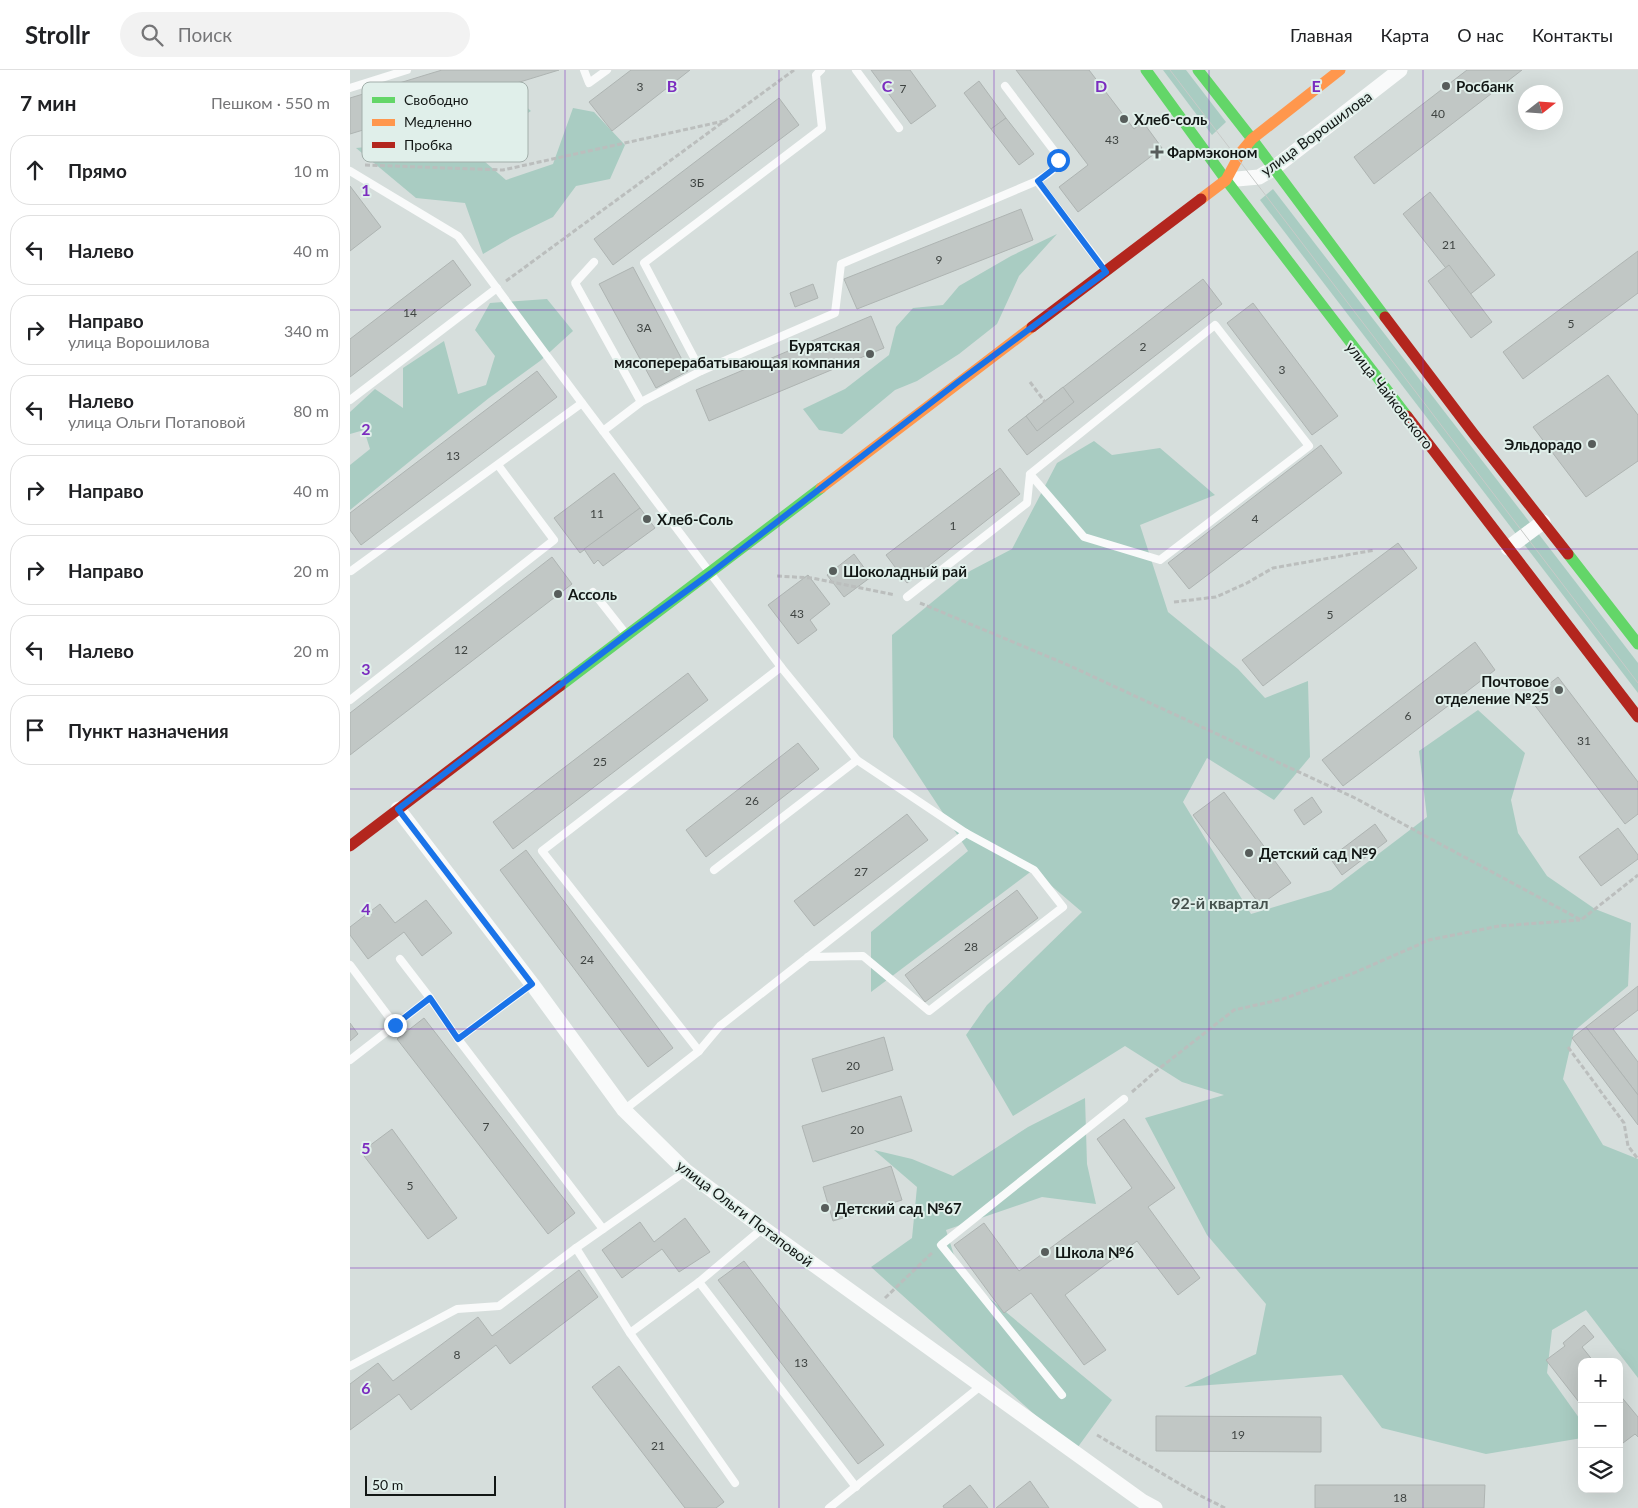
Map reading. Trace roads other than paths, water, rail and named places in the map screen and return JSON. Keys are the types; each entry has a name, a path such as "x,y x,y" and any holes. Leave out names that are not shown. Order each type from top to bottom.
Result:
{"main road":[{"name":"улица Чайковского","path":"1146,70 1226,180 1638,717"},
{"path":"1198,70 1467,425 1638,644"},
{"name":"улица Ворошилова","path":"350,846 1226,180 1241,152 1252,139 1340,70"}],"street":[{"name":"улица Ворошилова","path":"1226,180 1259,176 1274,168 1400,70"},
{"path":"1508,548 1543,522"},
{"name":"улица Ольги Потаповой","path":"398,809 532,984 624,1110 686,1170 1145,1506"}],"lane":[{"path":"369,82 407,70"},
{"path":"584,70 589,83 607,70"},
{"path":"701,371 644,263 822,128 816,75 821,70"},
{"path":"856,70 898,128"},
{"path":"350,88 362,84"},
{"path":"603,431 641,402 701,371 835,313 841,264 1038,181 1056,167 1058,156 1005,86"},
{"path":"350,171 458,236 781,667 857,760 966,833 1034,870 1063,907 929,1011 864,956 808,957"},
{"path":"1038,181 1106,272"},
{"path":"594,262 574,283 641,402"},
{"path":"350,400 497,288"},
{"path":"907,598 1027,504 1030,474 1216,325 1309,446 1160,560 1084,537 1030,474"},
{"path":"351,571 582,403"},
{"path":"350,700 554,540 498,464"},
{"path":"593,592 626,635"},
{"path":"699,1051 542,852 781,667"},
{"path":"714,870 857,760"},
{"path":"624,1110 699,1051 720,1026 966,833"},
{"path":"400,959 458,1039 603,1229"},
{"path":"350,965 395,1025"},
{"path":"458,1039 532,984"},
{"path":"350,1060 430,998"},
{"path":"1062,1395 941,1245 1124,1099"},
{"path":"350,1366 457,1309 498,1306 686,1170"},
{"path":"630,1333 699,1282 763,1228"},
{"path":"576,1248 630,1333 735,1483"},
{"path":"699,1282 856,1487"},
{"path":"829,1508 982,1385"}],"tram line":[{"path":"1170,70 1638,683"}],"place":[{"name":"Росбанк","path":"1446,86"},
{"name":"Хлеб-соль","path":"1124,119"},
{"name":"Фармэконом","path":"1157,152"},
{"name":"Бурятская мясоперерабатывающая компания","path":"870,354"},
{"name":"Эльдорадо","path":"1592,444"},
{"name":"Хлеб-Соль","path":"647,519"},
{"name":"Шоколадный рай","path":"833,571"},
{"name":"Ассоль","path":"558,594"},
{"name":"Почтовое отделение №25","path":"1559,690"},
{"name":"Детский сад №9","path":"1249,853"},
{"name":"Детский сад №67","path":"825,1208"},
{"name":"Школа №6","path":"1045,1252"}],"district":[{"name":"92-й квартал","path":"1220,902"}]}
